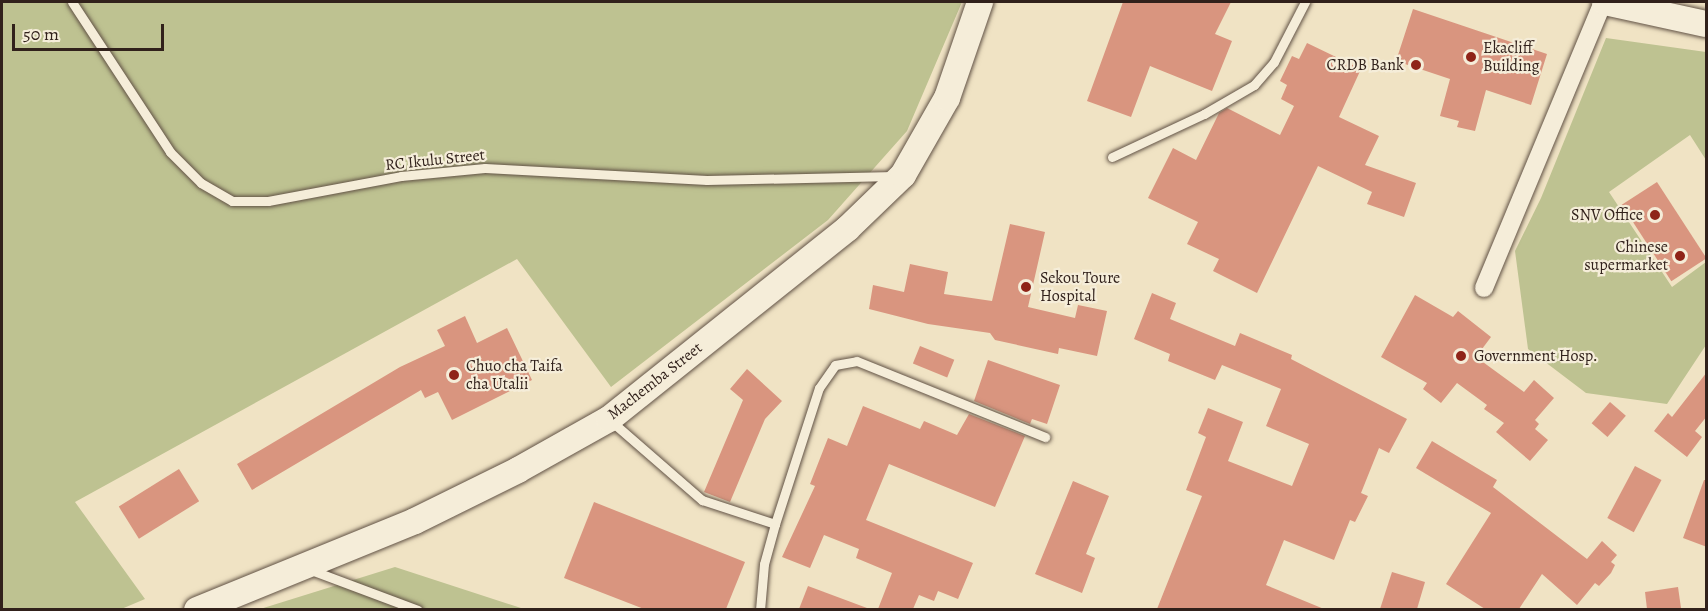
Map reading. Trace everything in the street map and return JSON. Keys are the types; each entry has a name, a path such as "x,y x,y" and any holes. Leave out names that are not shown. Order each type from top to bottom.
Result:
{"main road":[{"name":"Machemba Street","path":"198,609 304,568 415,521 518,470 609,419 847,229 903,175 947,98 980,2"},
{"path":"1604,2 1707,24"}],"street":[{"path":"1484,288 1604,2"}],"lane":[{"name":"RC Ikulu Street","path":"72,2 170,152 201,183 232,201 268,201 401,176 485,168 707,180 903,175"},
{"path":"1112,157 1204,114 1254,85 1274,62 1305,2"},
{"path":"760,609 764,564 775,524 819,388 835,365 857,361 1045,437"},
{"path":"609,419 702,500 775,524"},
{"path":"304,568 418,609"}],"green space":[{"path":"2,2 962,2 907,131 828,220 611,387 517,259 75,502 145,599 119,610 2,609"},
{"path":"1606,38 1706,52 1706,160 1690,135 1609,192 1672,287 1706,262 1706,345 1667,404 1586,393 1528,349 1515,251 1541,198"},
{"path":"395,567 524,609 257,610"}],"building":[{"path":"1123,2 1231,2 1215,34 1232,41 1212,91 1150,66 1131,117 1087,101"},
{"name":"Ekacliff Building","path":"1413,9 1547,54 1531,105 1486,90 1475,131 1457,127 1459,121 1440,116 1450,79 1396,61"},
{"path":"1307,43 1361,69 1339,117 1379,136 1365,165 1416,183 1404,217 1367,204 1372,192 1318,166 1257,293 1213,271 1219,259 1187,244 1198,222 1148,198 1173,148 1196,160 1219,113 1227,108 1280,135 1294,106 1281,99 1287,85 1280,81 1292,56 1299,59"},
{"path":"1657,182 1706,257 1671,281 1622,205"},
{"path":"1010,224 1045,232 1028,307 1075,318 1078,305 1107,311 1097,356 1059,348 1058,354 995,340 990,333 928,324 869,309 873,285 904,292 910,264 948,272 944,294 992,301"},
{"path":"1152,293 1176,303 1170,319 1235,346 1240,333 1292,355 1291,359 1407,419 1389,453 1379,448 1361,493 1368,496 1355,522 1350,520 1334,560 1284,540 1266,585 1324,609 1157,609 1202,496 1186,490 1206,437 1198,433 1208,408 1243,422 1228,461 1292,486 1309,444 1266,426 1281,389 1222,365 1215,380 1168,361 1170,354 1134,339"},
{"path":"1415,295 1453,317 1458,311 1491,337 1476,357 1524,392 1534,380 1554,398 1535,420 1539,424 1535,429 1548,440 1530,461 1496,432 1504,423 1484,409 1487,405 1457,383 1441,403 1423,389 1427,383 1381,357"},
{"path":"465,316 477,343 507,328 532,380 452,420 438,392 425,398 421,390 252,490 237,464 400,367 445,346 437,330"},
{"path":"920,346 954,360 947,377 913,364"},
{"path":"988,360 1060,385 1047,424 1032,419 1030,424 974,401"},
{"path":"747,369 782,401 765,419 730,502 704,492 743,400 730,389"},
{"path":"1707,372 1707,416 1695,431 1702,437 1687,457 1654,431 1668,413 1672,417"},
{"path":"1610,402 1626,416 1607,437 1592,423"},
{"path":"863,406 920,429 924,421 957,435 969,414 1025,436 995,507 889,464 866,520 973,563 958,599 938,591 934,601 919,595 913,609 878,609 892,573 856,558 859,549 824,535 810,568 782,557 815,486 810,484 828,438 847,446"},
{"path":"1432,441 1497,480 1493,487 1587,559 1602,541 1617,555 1611,562 1615,565 1611,573 1599,586 1595,583 1577,605 1542,574 1519,609 1485,609 1446,584 1491,513 1416,468"},
{"path":"1635,466 1661,480 1634,532 1607,518"},
{"path":"179,469 199,501 139,539 119,507"},
{"path":"1704,480 1707,480 1707,547 1683,538"},
{"path":"1073,481 1109,496 1086,554 1095,558 1082,593 1035,574"},
{"path":"594,502 745,562 726,609 644,609 564,578"},
{"path":"1392,572 1425,582 1417,609 1380,609"},
{"path":"808,586 867,608 867,609 799,609"},
{"path":"1678,587 1681,608 1647,609 1645,592"}],"place":[{"name":"Ekacliff Building","path":"1471,57"},
{"name":"CRDB Bank","path":"1416,65"},
{"name":"SNV Office","path":"1655,215"},
{"name":"Chinese supermarket","path":"1680,256"},
{"name":"Sekou Toure Hospital","path":"1026,287"},
{"name":"Government Hosp.","path":"1461,356"},
{"name":"Chuo cha Taifa cha Utalii","path":"454,375"}]}
